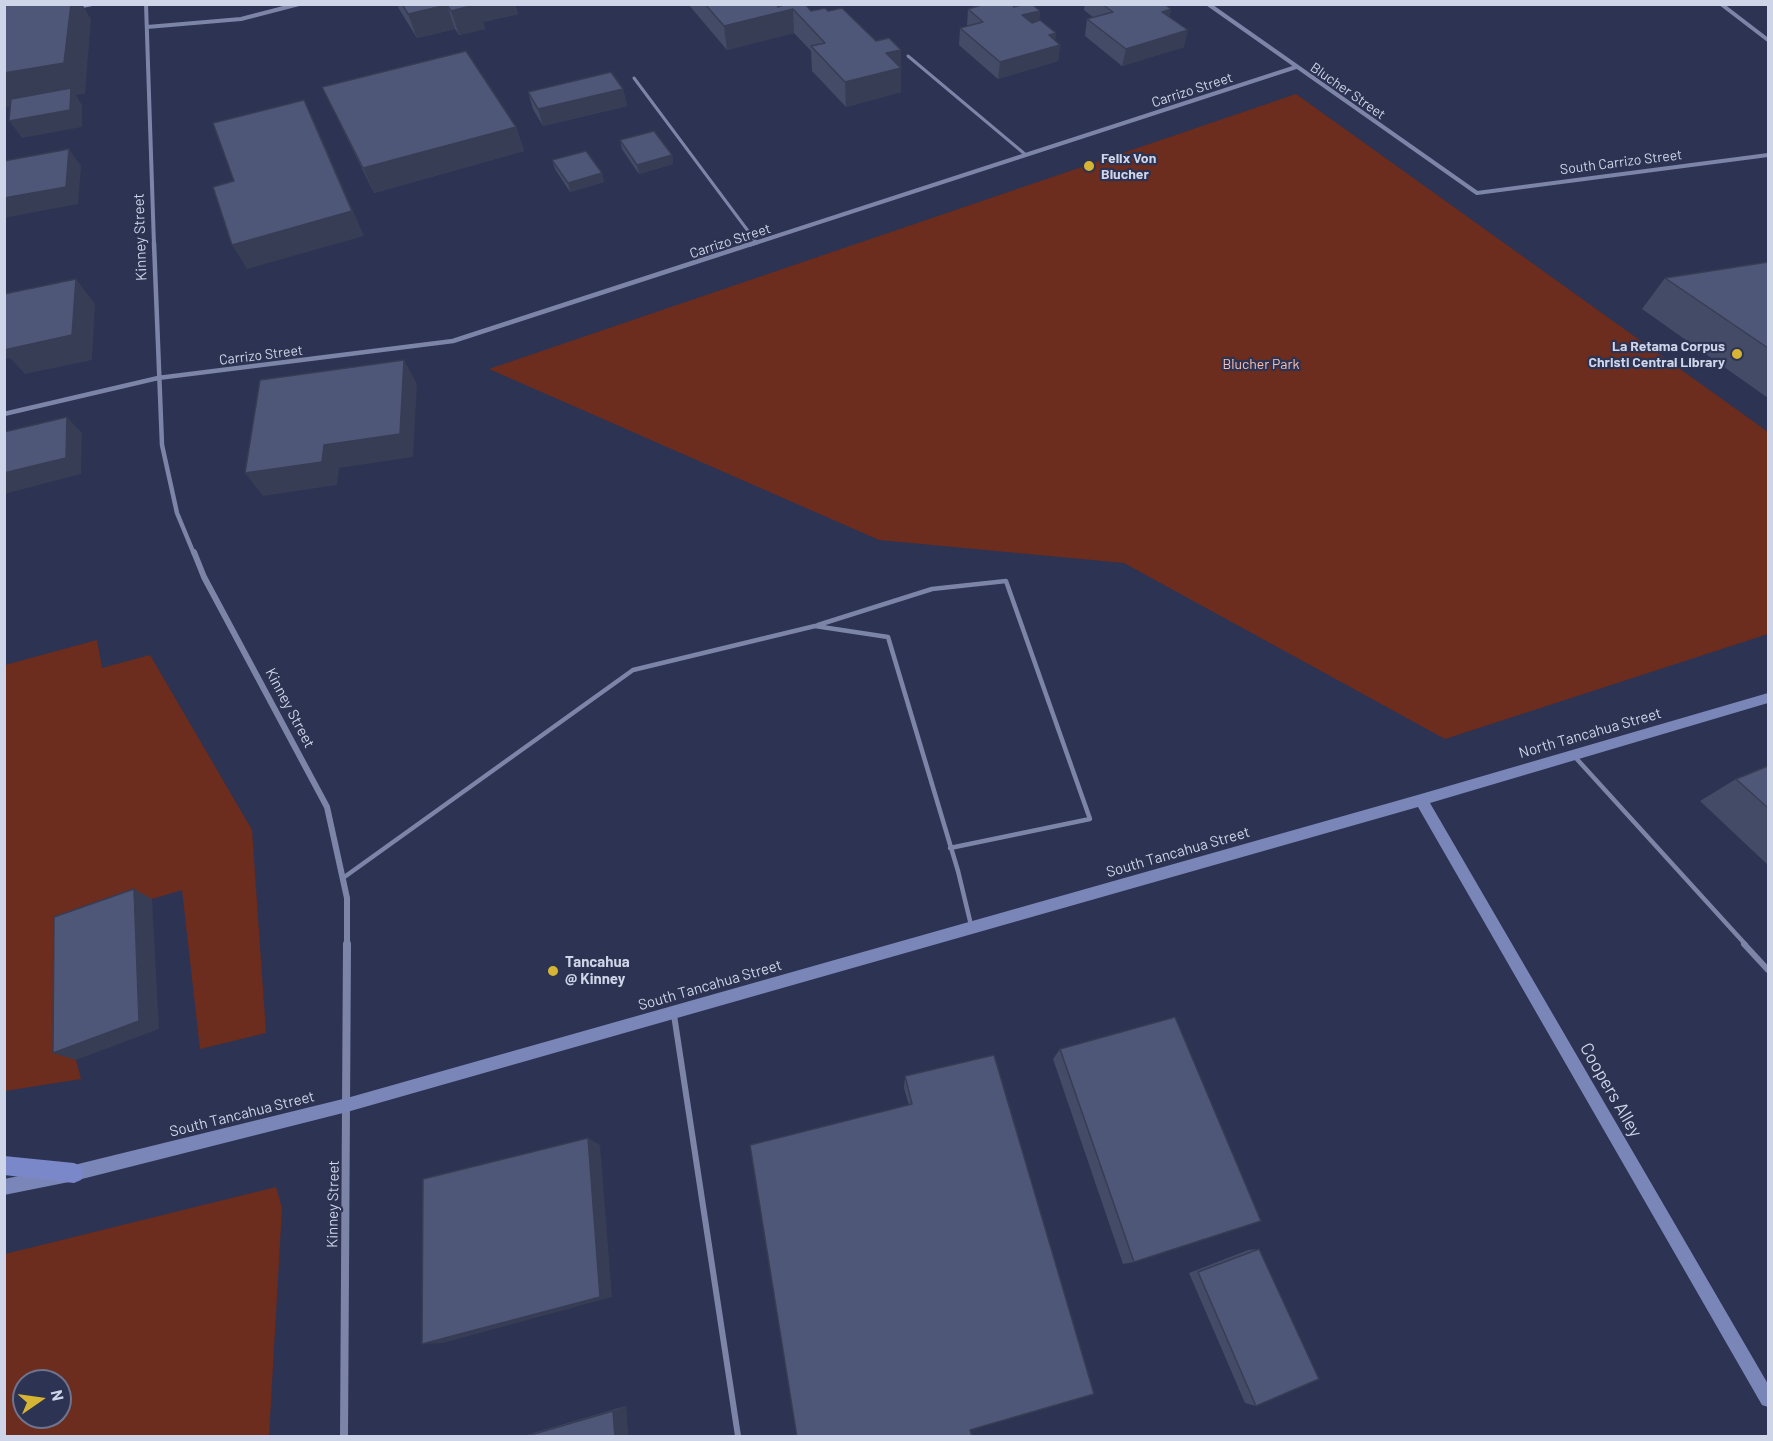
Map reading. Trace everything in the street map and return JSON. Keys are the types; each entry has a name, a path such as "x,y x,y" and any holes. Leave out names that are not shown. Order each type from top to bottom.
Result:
{"main road":[{"name":"North Tancahua Street","path":"1421,800 1768,698"},
{"name":"South Tancahua Street","path":"4,1187 74,1173 347,1105 1421,800"},
{"name":"Coopers Alley","path":"1421,800 1768,1400"},
{"path":"4,1165 74,1173"}],"street":[{"path":"70,8 92,4"},
{"name":"Kinney Street","path":"147,4 158,378 162,445 177,513 204,577 327,807 347,898 344,1437"},
{"path":"147,27 241,18 299,4"},
{"name":"Blucher Street","path":"1208,4 1477,193"},
{"path":"1721,4 1768,40"},
{"name":"Carrizo Street","path":"158,378 453,341 1296,68"},
{"name":"South Carrizo Street","path":"1477,193 1768,155"},
{"path":"4,414 158,378"}],"lane":[{"path":"908,56 1026,155"},
{"path":"634,78 757,243"},
{"path":"343,878 633,670 815,626 932,589 1006,581 1090,819 950,848"},
{"path":"815,626 888,637 972,928"},
{"path":"1573,755 1768,970"},
{"path":"674,1012 738,1437"}],"green space":[{"name":"Blucher Park","path":"1296,94 1768,432 1768,634 1445,739 1124,563 879,540 489,369"},
{"path":"97,640 102,668 150,655 252,830 266,1033 200,1049 182,890 152,899 76,1060 81,1079 5,1091 5,665"},
{"path":"276,1187 282,1208 269,1436 5,1436 5,1254"}],"building":[{"path":"4,4 71,4 64,63 4,73"},
{"path":"402,4 478,4 451,11 447,5 408,14"},
{"path":"705,4 776,4 778,7 787,4 805,4 811,11 842,8 876,41 889,38 901,50 886,53 901,68 845,82 811,46 825,43 793,9 724,26"},
{"path":"985,4 1011,4 1014,7 1032,4 1040,11 1022,15 1032,23 1040,20 1056,33 1049,35 1060,45 1000,62 960,28 983,22 968,9"},
{"path":"1102,4 1164,4 1171,9 1162,12 1188,30 1126,49 1087,19 1113,12"},
{"path":"466,51 516,127 363,168 322,87"},
{"path":"611,72 623,89 538,109 528,92"},
{"path":"71,88 70,110 9,121 11,99"},
{"path":"304,100 352,211 232,245 213,187 234,181 213,123"},
{"path":"654,131 672,155 637,165 620,140"},
{"path":"69,149 66,187 4,198 4,161"},
{"path":"586,151 602,173 568,183 552,160"},
{"path":"1768,262 1768,348 1665,278"},
{"path":"76,279 72,335 4,350 4,294"},
{"path":"404,360 400,434 324,445 322,462 245,473 260,380"},
{"path":"67,417 66,458 4,473 4,432"},
{"path":"1768,766 1768,808 1736,779"},
{"path":"134,889 139,1021 53,1053 54,917"},
{"path":"1175,1017 1261,1221 1134,1262 1060,1049"},
{"path":"994,1055 1094,1394 970,1430 972,1437 797,1437 750,1145 912,1104 905,1076"},
{"path":"588,1138 600,1297 422,1344 423,1179"},
{"path":"1259,1249 1319,1379 1256,1406 1198,1272"},
{"path":"613,1411 615,1437 524,1437"}],"place":[{"name":"Felix Von Blucher","path":"1089,166"},
{"name":"La Retama Corpus Christi Central Library","path":"1737,354"},
{"name":"Tancahua @ Kinney","path":"553,971"}]}
